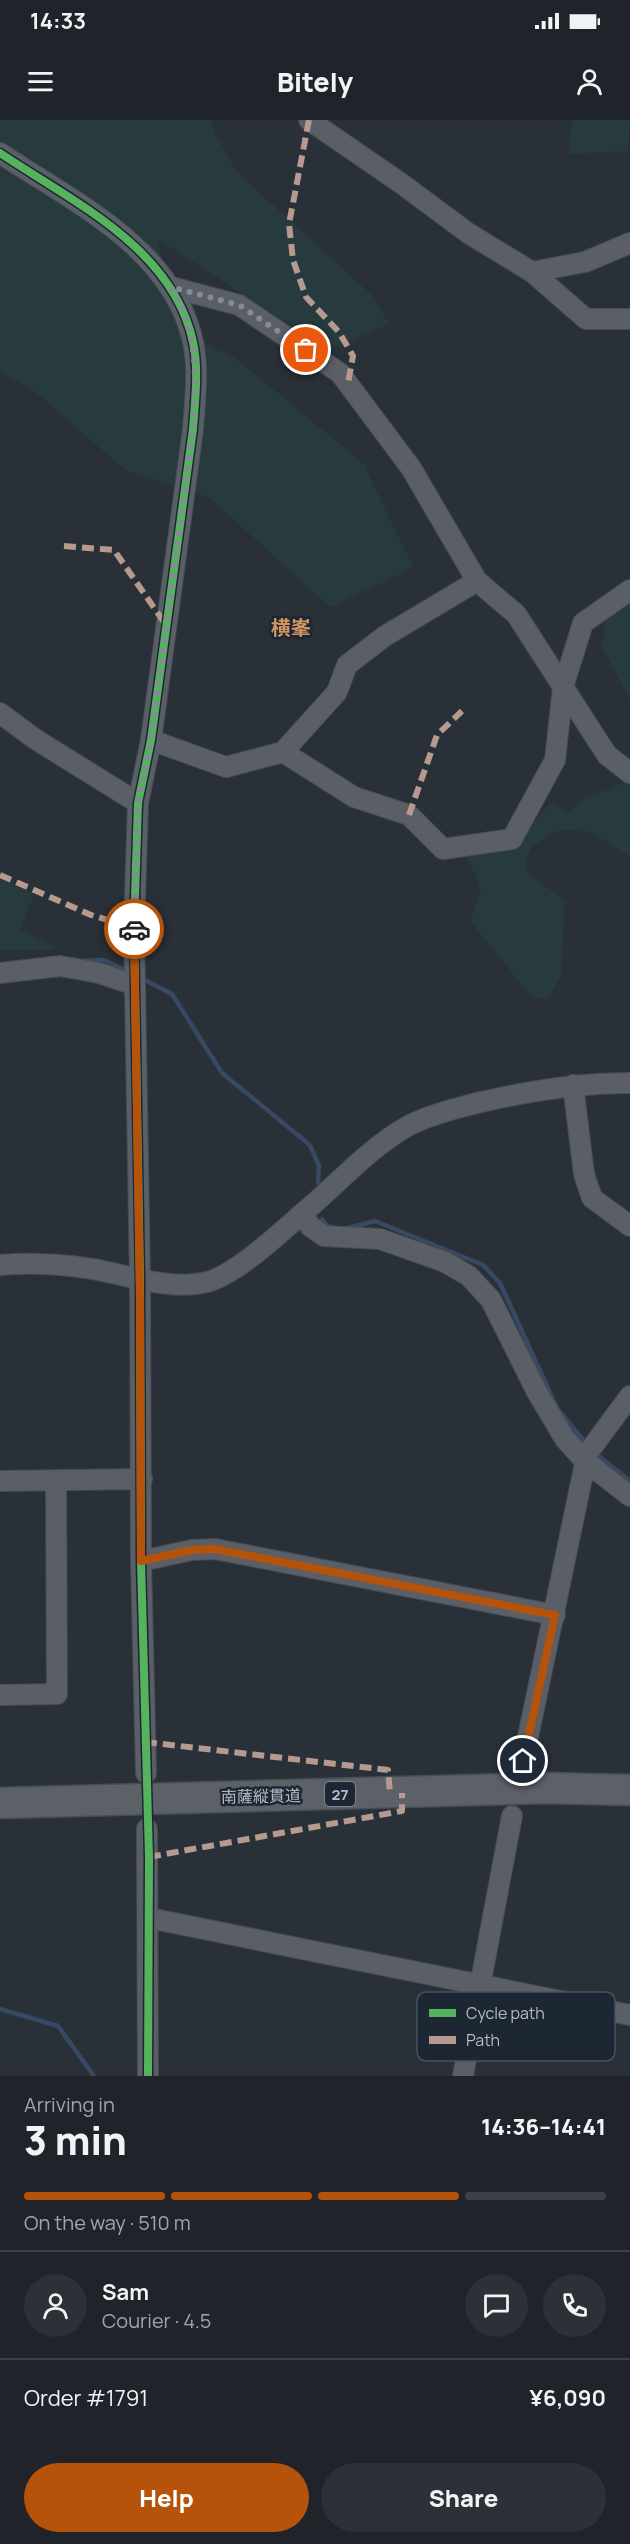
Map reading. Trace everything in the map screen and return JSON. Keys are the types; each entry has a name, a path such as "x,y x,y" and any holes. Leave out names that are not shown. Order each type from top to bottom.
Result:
{"main road":[{"name":"南薩縦貫道","path":"0,1803 545,1788 630,1790"}],"street":[{"path":"309,120 468,233 532,272 586,319 630,319"},
{"path":"0,153 104,221 135,248 171,287 185,316 194,344 193,429 151,740 138,803 134,928 140,1281 141,1561 146,1773"},
{"path":"532,272 585,262 630,243"},
{"path":"171,287 239,305 340,373 411,468 477,581 516,614 607,755 630,773"},
{"path":"151,740 226,767 283,752 337,692 347,665 385,636 477,581"},
{"path":"283,752 354,796 409,815 443,849 512,839 555,760 563,687 583,623 630,590"},
{"path":"0,713 35,739 138,803"},
{"path":"0,973 60,966 135,977"},
{"path":"0,1265 27,1263 64,1265 118,1274 140,1281 190,1284 206,1282 232,1271 302,1214 372,1152 408,1126 446,1111 528,1091 573,1085 630,1083"},
{"path":"573,1085 584,1174 592,1198 630,1226"},
{"path":"302,1214 310,1226 324,1236 380,1239 445,1262 469,1276 491,1300 537,1392 565,1439 588,1454 630,1496"},
{"path":"523,1761 588,1454 630,1396"},
{"path":"0,1481 142,1479"},
{"path":"0,1695 57,1694 56,1480"},
{"path":"141,1561 192,1550 215,1549 555,1615"},
{"path":"480,1992 512,1816"},
{"path":"147,1829 148,2076"},
{"path":"148,1918 516,1992"},
{"path":"615,2012 630,2015"},
{"path":"463,2076 466,2061"}],"green space":[{"path":"0,120 212,120 213,130 237,172 373,296 389,324 330,351 158,239 178,331 235,358 363,463 414,568 330,607 210,498 125,470 32,389 0,372"},
{"path":"572,120 630,120 628,151 568,154"},
{"path":"630,598 630,700 602,647 606,613"},
{"path":"624,782 630,785 630,857 592,832 560,830 533,845 525,862 529,875 565,900 561,976 547,1000 531,996 470,921 481,890 466,854 525,833 550,803 569,812 577,803"},
{"path":"0,876 34,895 19,930 61,949 0,951"}],"waterway":[{"path":"78,961 104,960 129,972"},
{"path":"139,977 172,994 222,1073 310,1145 319,1166 318,1183"},
{"path":"322,1219 327,1226 336,1228"},
{"path":"344,1229 375,1221 483,1265 500,1283 557,1408 587,1445"},
{"path":"595,1453 630,1481"},
{"path":"0,2009 58,2026 94,2076"}],"marked path":[{"path":"309,120 289,224 293,260 306,297 339,332 353,356 348,383"},
{"path":"64,546 114,550 166,625"},
{"path":"409,815 437,735 462,711"},
{"path":"0,875 91,915 134,928"},
{"path":"145,1742 388,1770 390,1793"},
{"path":"149,1857 402,1811 402,1793"}],"cycle path":[{"path":"0,153 88,210 142,254 165,280 182,309 193,342 196,363 193,429 151,740 138,803 134,928 140,1281 141,1561 149,1857 148,2076"}],"way so far":[{"path":"134,929 138,803 151,740 193,429 194,344 185,316 171,287 239,305 306,350"}],"district":[{"name":"横峯","path":"291,627"}],"route":[{"path":"134,929 142,1479 141,1561 192,1550 215,1549 555,1615 523,1761"}]}
